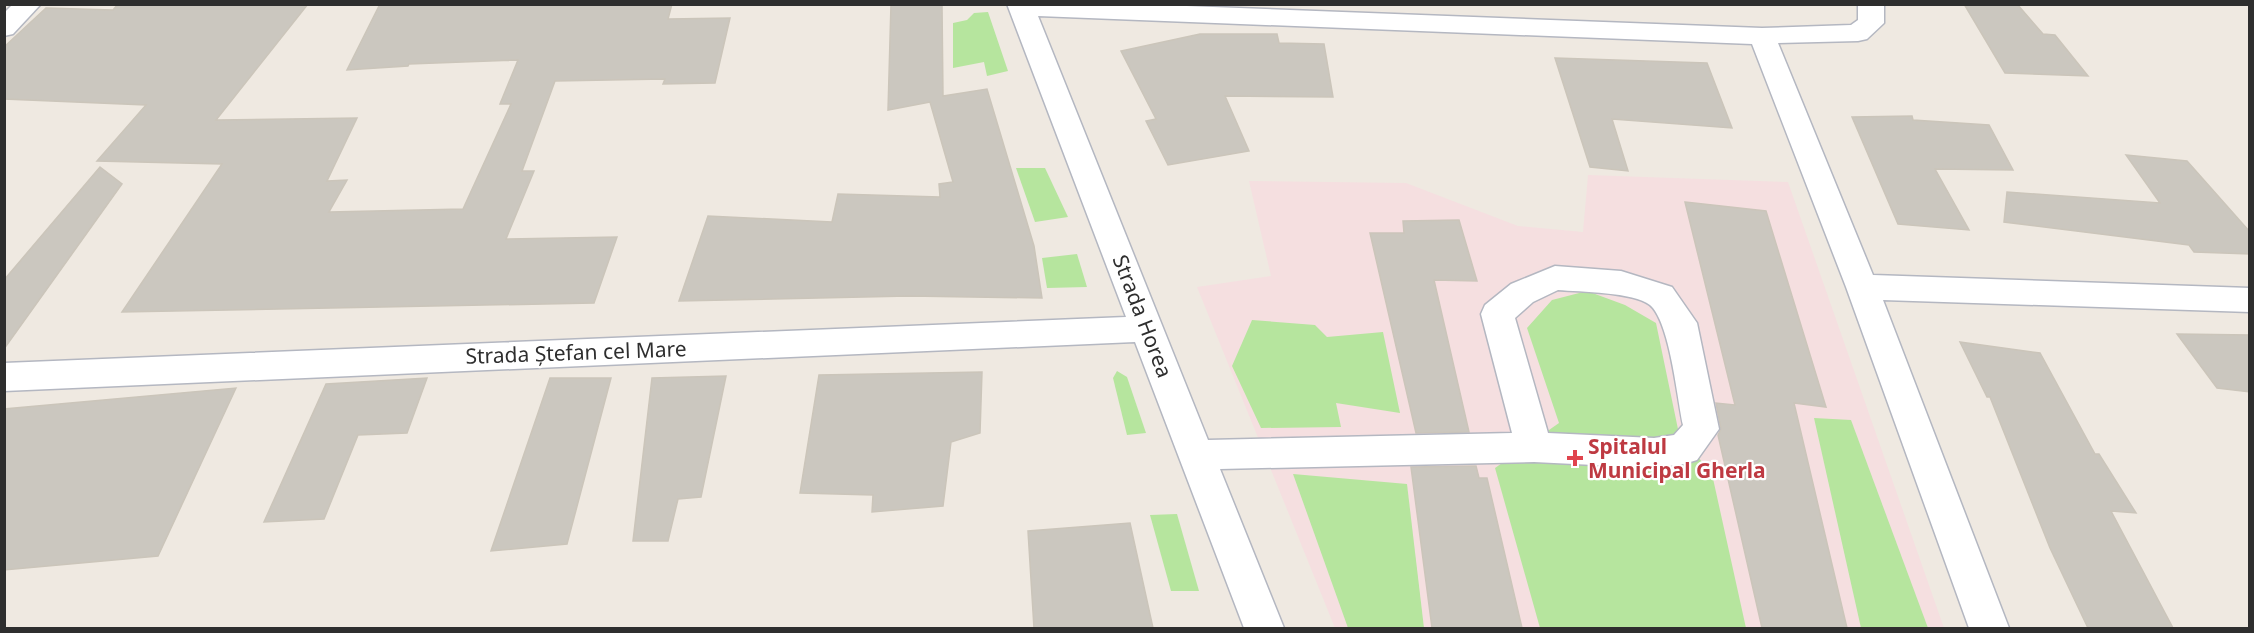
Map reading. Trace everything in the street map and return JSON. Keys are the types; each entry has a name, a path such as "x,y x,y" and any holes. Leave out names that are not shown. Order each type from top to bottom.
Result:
{"street":[{"path":"4,28 28,4"},
{"path":"1020,6 1762,36 1858,33 1871,23 1870,4"},
{"name":"Strada Horea","path":"1020,6 1264,628"},
{"path":"1762,36 1862,287 1989,628"},
{"path":"1197,455 1534,447 1654,453 1684,448 1701,429 1680,323 1661,296 1621,283 1555,278 1522,293 1497,314 1534,447"},
{"path":"1862,287 2250,300"},
{"name":"Strada Ștefan cel Mare","path":"4,377 1148,328"}],"shaded area":[{"name":"Spitalul Municipal Gherla","path":"1588,175 1788,182 1944,628 1335,628 1197,287 1271,276 1249,181 1406,183 1518,226 1583,232"}],"green space":[{"path":"988,12 1008,71 987,76 984,62 953,68 953,23 967,20 974,13"},
{"path":"1016,168 1045,168 1068,217 1035,222"},
{"path":"1077,254 1087,287 1047,288 1042,258"},
{"path":"1587,291 1625,305 1656,323 1679,434 1712,474 1746,628 1540,628 1495,468 1559,423 1527,328 1552,300"},
{"path":"1252,320 1315,325 1327,337 1383,332 1400,413 1336,403 1341,427 1261,428 1232,366"},
{"path":"1117,371 1127,377 1146,433 1127,435 1113,378"},
{"path":"1814,418 1851,420 1928,628 1861,628"},
{"path":"1293,474 1407,484 1424,628 1348,628"},
{"path":"1177,514 1199,591 1171,591 1150,515"}],"building":[{"path":"118,4 308,4 216,120 357,118 327,181 347,180 329,212 463,209 511,104 500,104 518,60 409,64 408,66 347,70 380,4 672,4 668,19 730,18 715,83 663,84 665,79 555,81 522,171 534,171 506,239 617,237 594,303 122,312 222,164 97,161 146,105 4,99 4,47 46,8 113,10"},
{"path":"891,4 942,4 943,96 987,89 1034,246 1042,298 909,296 679,301 708,216 832,222 838,194 940,197 939,184 953,182 930,102 888,110"},
{"path":"1964,4 2017,4 2043,34 2055,35 2088,76 2005,73"},
{"path":"1200,34 1277,34 1279,43 1324,44 1333,97 1225,96 1249,151 1168,165 1146,121 1156,119 1121,51"},
{"path":"1555,58 1707,63 1732,128 1612,119 1628,171 1590,167"},
{"path":"1912,116 1913,120 1989,125 2013,170 1935,169 1969,230 1898,224 1852,117"},
{"path":"2126,155 2187,161 2250,232 2250,254 2194,252 2189,245 2004,222 2007,192 2160,203"},
{"path":"100,167 122,184 4,349 4,280"},
{"path":"1685,202 1766,211 1826,407 1794,403 1847,628 1762,628 1718,435 1721,429 1716,403 1735,405"},
{"path":"1459,220 1477,281 1434,280 1469,432 1416,433 1370,233 1404,233 1403,221"},
{"path":"2177,334 2250,335 2250,392 2217,388"},
{"path":"1960,342 2040,353 2095,454 2099,454 2136,513 2111,511 2173,628 2088,628 2050,548 1990,397 1987,397"},
{"path":"982,372 980,433 951,442 943,506 872,512 873,495 800,493 819,375"},
{"path":"726,376 701,497 678,499 668,541 633,541 652,378"},
{"path":"427,378 407,433 358,435 324,519 264,522 326,384"},
{"path":"550,378 611,378 567,544 491,551"},
{"path":"236,388 158,556 4,570 4,409"},
{"path":"1476,466 1479,478 1487,478 1522,628 1432,628 1411,467"},
{"path":"1130,523 1153,628 1034,628 1028,531"}],"place":[{"name":"Spitalul Municipal Gherla","path":"1575,458"}]}
